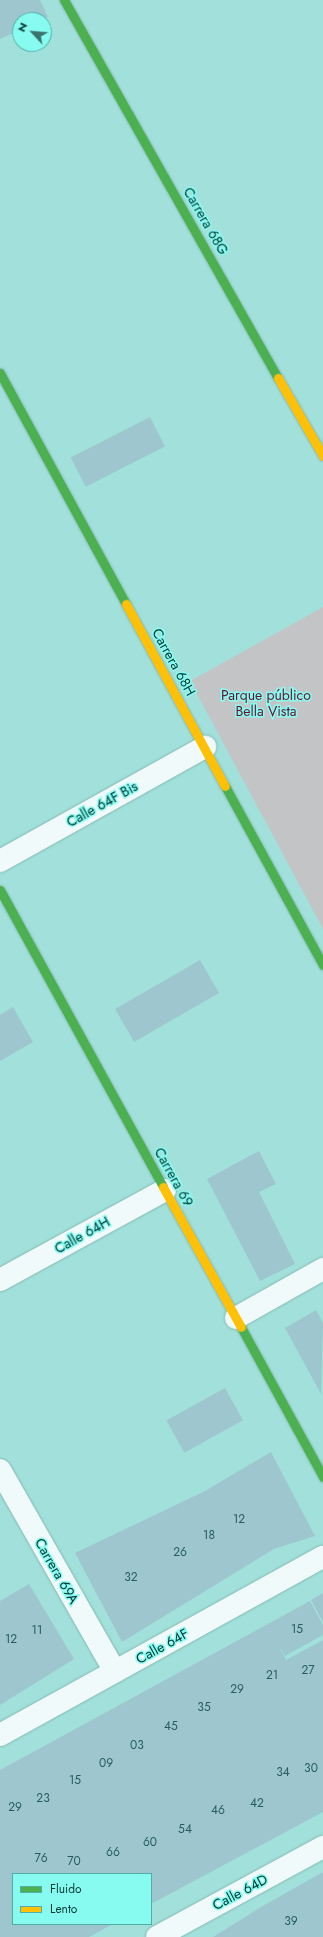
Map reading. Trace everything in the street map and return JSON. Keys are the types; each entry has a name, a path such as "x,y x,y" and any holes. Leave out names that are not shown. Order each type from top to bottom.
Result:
{"street":[{"name":"Carrera 68G","path":"64,0 323,456"},
{"name":"Carrera 68H","path":"0,373 323,965"},
{"name":"Calle 64F Bis","path":"0,861 205,747"},
{"name":"Carrera 69","path":"0,890 323,1477"},
{"name":"Calle 64H","path":"0,1280 165,1190"},
{"path":"236,1318 323,1269"},
{"name":"Carrera 69A","path":"0,1470 115,1672"},
{"name":"Calle 64F","path":"0,1735 323,1557"},
{"name":"Calle 64D","path":"157,1937 323,1847"}],"green space":[{"name":"Parque público Bella Vista","path":"323,607 323,929 190,681"}],"building":[{"path":"0,0 40,0 46,12 12,12 12,34 0,39"},
{"path":"150,417 165,446 86,487 71,457"},
{"path":"200,960 219,993 134,1042 115,1009"},
{"path":"13,1007 33,1042 0,1061 0,1015"},
{"path":"259,1151 276,1184 259,1192 295,1264 260,1281 207,1179"},
{"path":"316,1310 323,1323 321,1394 285,1328"},
{"path":"225,1388 243,1420 184,1453 166,1420"},
{"path":"271,1452 315,1536 274,1549 122,1642 75,1553 205,1491"},
{"path":"29,1584 74,1659 0,1705 0,1601"},
{"path":"323,1593 323,1622 311,1600"},
{"path":"310,1601 323,1625 323,1635 285,1656 279,1646 286,1660 323,1640 323,1812 152,1903 152,1873 12,1873 12,1925 111,1925 89,1937 0,1937 0,1770"},
{"path":"323,1872 323,1937 213,1937 261,1907"}],"traffic: fast":[{"path":"64,0 278,378"},
{"path":"0,373 126,604"},
{"path":"225,786 323,965"},
{"path":"0,890 163,1187"},
{"path":"241,1327 323,1477"}],"traffic: slow":[{"path":"278,378 323,456"},
{"path":"126,604 225,786"},
{"path":"163,1187 241,1327"}]}
